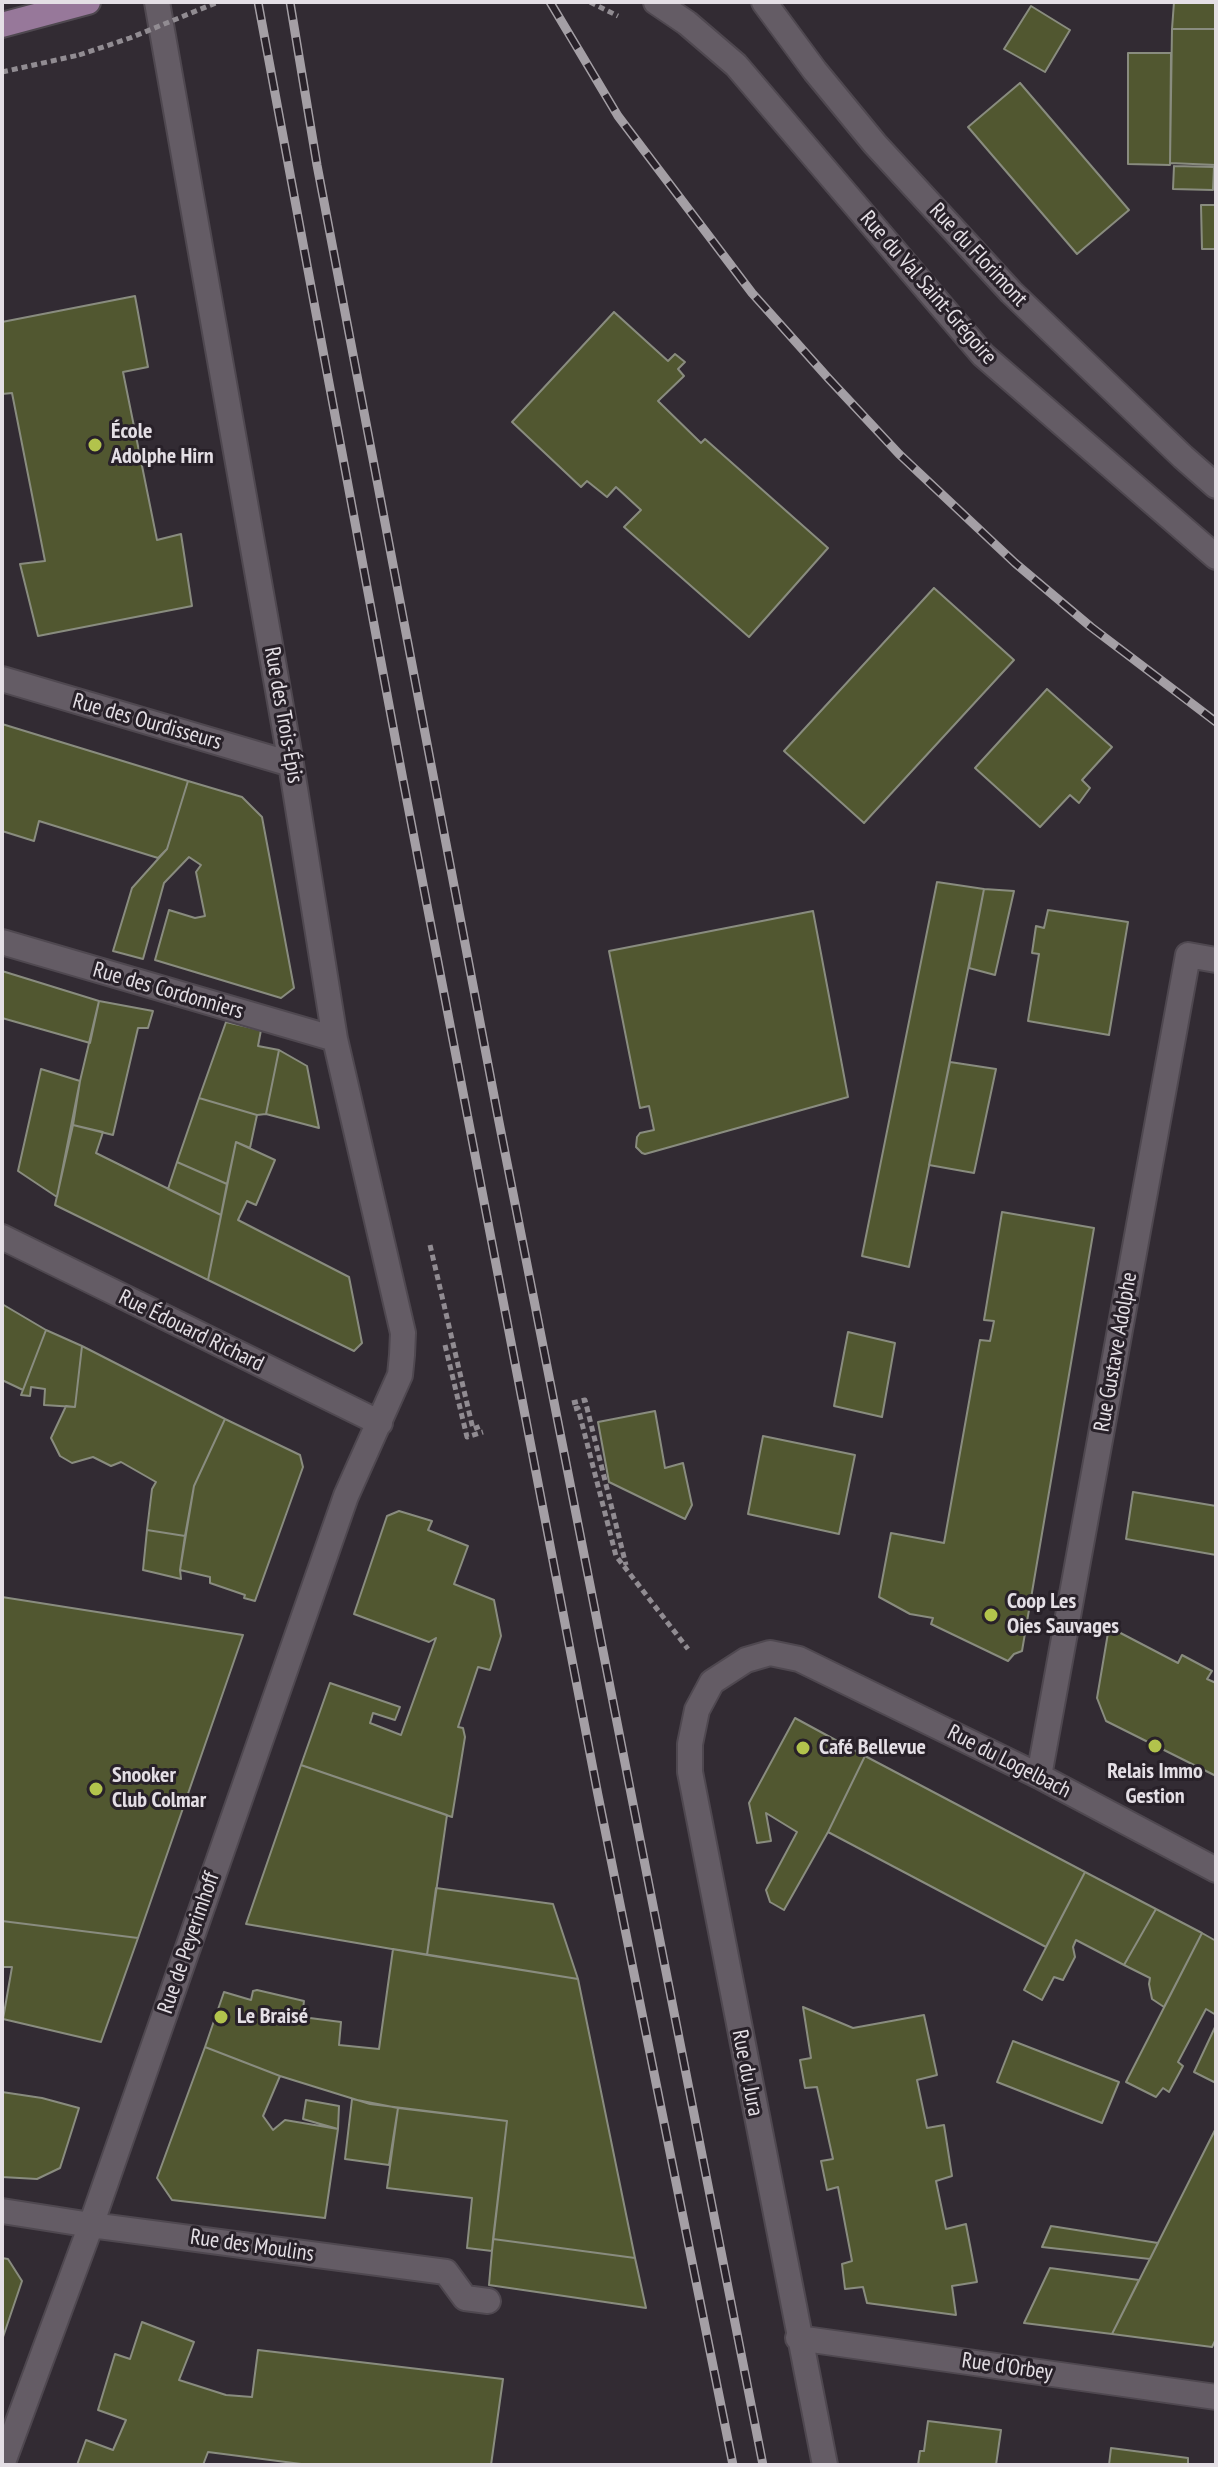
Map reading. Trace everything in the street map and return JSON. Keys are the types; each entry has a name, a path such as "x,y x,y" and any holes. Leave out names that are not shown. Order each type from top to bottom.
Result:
{"main road":[{"path":"2,25 88,2"}],"street":[{"name":"Rue des Trois-Épis","path":"157,2 291,764 335,1039 403,1333 400,1375 380,1423"},
{"name":"Rue du Val Saint-Grégoire","path":"656,2 687,23 736,65 983,355 1216,557"},
{"name":"Rue du Florimont","path":"764,2 875,144 1011,292 1216,486"},
{"name":"Rue des Ourdisseurs","path":"2,679 291,764"},
{"name":"Rue des Cordonniers","path":"2,942 335,1039"},
{"name":"Rue Gustave Adolphe","path":"1039,1776 1188,955 1216,960"},
{"name":"Rue Édouard Richard","path":"2,1237 380,1423"},
{"name":"Rue de Peyerimhoff","path":"2,2465 91,2225 346,1496 380,1423"},
{"name":"Rue du Logelbach","path":"712,1682 746,1660 770,1653 799,1659 1039,1776 1216,1870"},
{"name":"Rue du Jura","path":"712,1682 697,1710 690,1744 690,1772 825,2465"},
{"name":"Rue des Moulins","path":"2,2211 446,2272 465,2298 488,2301"},
{"name":"Rue d'Orbey","path":"798,2338 1216,2397"}],"path":[{"path":"2,72 79,55 218,2"},
{"path":"430,1245 473,1429 482,1429 467,1437"},
{"path":"626,1566 585,1400 573,1406 578,1408 616,1556 712,1682"}],"building":[{"path":"1174,2 1216,2 1216,29 1172,29"},
{"path":"1031,6 1070,30 1045,72 1004,49"},
{"path":"1172,29 1216,29 1216,165 1170,163"},
{"path":"1128,53 1171,53 1170,165 1128,164"},
{"path":"1020,83 1129,210 1077,254 968,127"},
{"path":"1174,166 1214,167 1213,190 1173,189"},
{"path":"1201,205 1216,205 1216,249 1202,249"},
{"path":"135,296 148,367 123,372 157,540 181,534 192,606 38,636 20,564 45,561 12,393 2,394 2,322"},
{"path":"614,312 668,361 675,354 685,362 678,369 684,376 658,401 701,443 705,439 828,548 749,637 624,527 641,510 616,487 607,497 587,481 581,487 512,422"},
{"path":"934,588 1014,660 864,823 784,751"},
{"path":"1047,689 1112,747 1082,780 1090,788 1079,803 1070,795 1040,827 975,768"},
{"path":"2,724 188,781 167,849 158,858 39,821 34,841 2,831"},
{"path":"188,781 242,797 262,817 294,988 281,998 155,960 169,910 195,918 205,916 196,872 201,865 189,857 164,883 143,959 113,951 132,888 167,849"},
{"path":"937,882 984,889 909,1267 862,1256"},
{"path":"984,889 1014,891 995,975 969,968"},
{"path":"1048,910 1128,922 1109,1035 1028,1021 1039,954 1032,953 1036,926 1044,928"},
{"path":"813,911 848,1097 642,1153 636,1147 637,1137 640,1133 654,1130 649,1106 640,1108 609,951"},
{"path":"2,971 99,1001 90,1043 2,1018"},
{"path":"99,1001 153,1011 148,1028 138,1028 113,1135 73,1125"},
{"path":"226,1022 261,1030 258,1046 279,1050 266,1114 257,1115 199,1098"},
{"path":"279,1050 307,1066 319,1128 266,1114"},
{"path":"950,1062 996,1069 974,1173 929,1165"},
{"path":"41,1069 80,1081 57,1197 18,1171"},
{"path":"199,1098 257,1115 250,1148 236,1142 227,1184 177,1162"},
{"path":"73,1125 103,1132 96,1153 221,1215 208,1280 55,1205"},
{"path":"236,1142 275,1160 256,1205 247,1201 238,1220 349,1277 362,1343 354,1351 208,1280"},
{"path":"177,1162 227,1184 221,1215 168,1189"},
{"path":"1002,1212 1094,1228 1022,1651 1008,1661 931,1624 933,1618 910,1614 879,1597 891,1533 944,1543 980,1340 990,1341 994,1321 984,1320"},
{"path":"2,1304 46,1330 23,1390 2,1380"},
{"path":"46,1330 82,1346 75,1407 44,1405 45,1389 31,1387 30,1396 21,1395"},
{"path":"848,1332 895,1343 882,1417 834,1406"},
{"path":"82,1346 225,1419 194,1486 185,1536 147,1530 152,1489 156,1482 121,1462 111,1466 93,1457 72,1463 60,1456 51,1438 66,1406 75,1407"},
{"path":"655,1411 665,1468 683,1463 692,1505 685,1519 609,1482 598,1422"},
{"path":"225,1419 300,1455 303,1467 255,1601 210,1583 210,1577 180,1570 194,1486"},
{"path":"763,1436 855,1455 839,1534 748,1514"},
{"path":"1133,1492 1216,1506 1216,1555 1126,1539"},
{"path":"399,1511 432,1521 428,1530 468,1546 454,1584 494,1600 501,1636 490,1670 478,1667 458,1727 463,1728 465,1737 452,1817 301,1765 330,1683 400,1707 395,1720 373,1713 370,1723 401,1735 436,1638 429,1642 354,1614 387,1516"},
{"path":"147,1530 185,1536 181,1579 143,1570"},
{"name":"Snooker Club Colmar","path":"2,1597 243,1635 138,1938 2,1921"},
{"path":"1109,1627 1178,1663 1182,1655 1212,1671 1207,1679 1216,1683 1216,1776 1106,1721 1097,1698"},
{"path":"795,1718 865,1756 828,1832 784,1910 770,1902 766,1890 797,1832 766,1813 771,1841 757,1843 749,1803"},
{"path":"865,1756 1085,1872 1046,1947 828,1832"},
{"path":"301,1765 447,1815 427,1955 246,1924"},
{"path":"1085,1872 1156,1909 1124,1965 1076,1940 1073,1947 1075,1957 1063,1980 1054,1977 1042,2000 1024,1990"},
{"path":"436,1888 553,1904 578,1979 427,1955"},
{"path":"1156,1909 1202,1933 1164,2007 1152,1999 1150,1978 1124,1965"},
{"path":"2,1921 138,1938 101,2042 3,2019 12,1967 2,1967"},
{"path":"1202,1933 1216,1941 1216,2015 1206,2009 1178,2062 1183,2066 1169,2092 1163,2088 1156,2097 1126,2082"},
{"path":"393,1949 578,1979 635,2258 493,2239 507,2121 370,2104 280,2076 205,2047 224,1992 251,2000 253,1991 257,1990 304,2001 302,2017 341,2022 339,2045 379,2049"},
{"path":"803,2007 853,2028 924,2015 937,2075 917,2080 927,2128 944,2125 952,2176 936,2181 946,2229 966,2224 977,2282 952,2286 956,2315 867,2303 863,2287 845,2289 842,2264 852,2261 838,2187 827,2190 821,2161 833,2159 817,2087 805,2088 800,2060 811,2058"},
{"path":"1216,2025 1216,2083 1194,2072"},
{"path":"1013,2041 1119,2082 1102,2123 997,2082"},
{"path":"205,2047 280,2076 263,2116 273,2130 285,2120 338,2129 325,2218 172,2200 157,2178"},
{"path":"2,2092 79,2108 60,2168 37,2179 2,2177"},
{"path":"352,2099 398,2108 389,2165 345,2159"},
{"path":"306,2100 339,2106 338,2129 303,2119"},
{"path":"398,2108 507,2121 492,2251 467,2248 472,2198 387,2188"},
{"path":"1216,2128 1216,2339 1212,2347 1112,2334"},
{"path":"1051,2226 1158,2243 1150,2259 1042,2247"},
{"path":"493,2239 635,2258 646,2308 489,2285"},
{"path":"2,2258 8,2259 22,2281 2,2340"},
{"path":"1050,2268 1139,2280 1112,2334 1024,2323"},
{"path":"142,2322 194,2342 179,2380 226,2395 252,2397 258,2350 503,2379 491,2465 309,2465 208,2452 203,2465 77,2465 86,2440 113,2450 126,2420 98,2410 115,2354 130,2359"},
{"path":"928,2421 1001,2430 996,2465 918,2465 920,2451 924,2451"},
{"path":"1111,2448 1188,2458 1188,2465 1109,2465"}],"railway":[{"path":"258,2 403,780 598,1795 733,2465"},
{"path":"290,2 317,165 499,1122 763,2465"},
{"path":"550,2 618,116 752,293 829,379 899,454 1015,563 1091,627 1216,722"}],"place":[{"name":"École Adolphe Hirn","path":"95,445"},
{"name":"Coop Les Oies Sauvages","path":"991,1615"},
{"name":"Relais Immo Gestion","path":"1155,1746"},
{"name":"Café Bellevue","path":"803,1748"},
{"name":"Snooker Club Colmar","path":"96,1789"},
{"name":"Le Braisé","path":"221,2017"}]}
